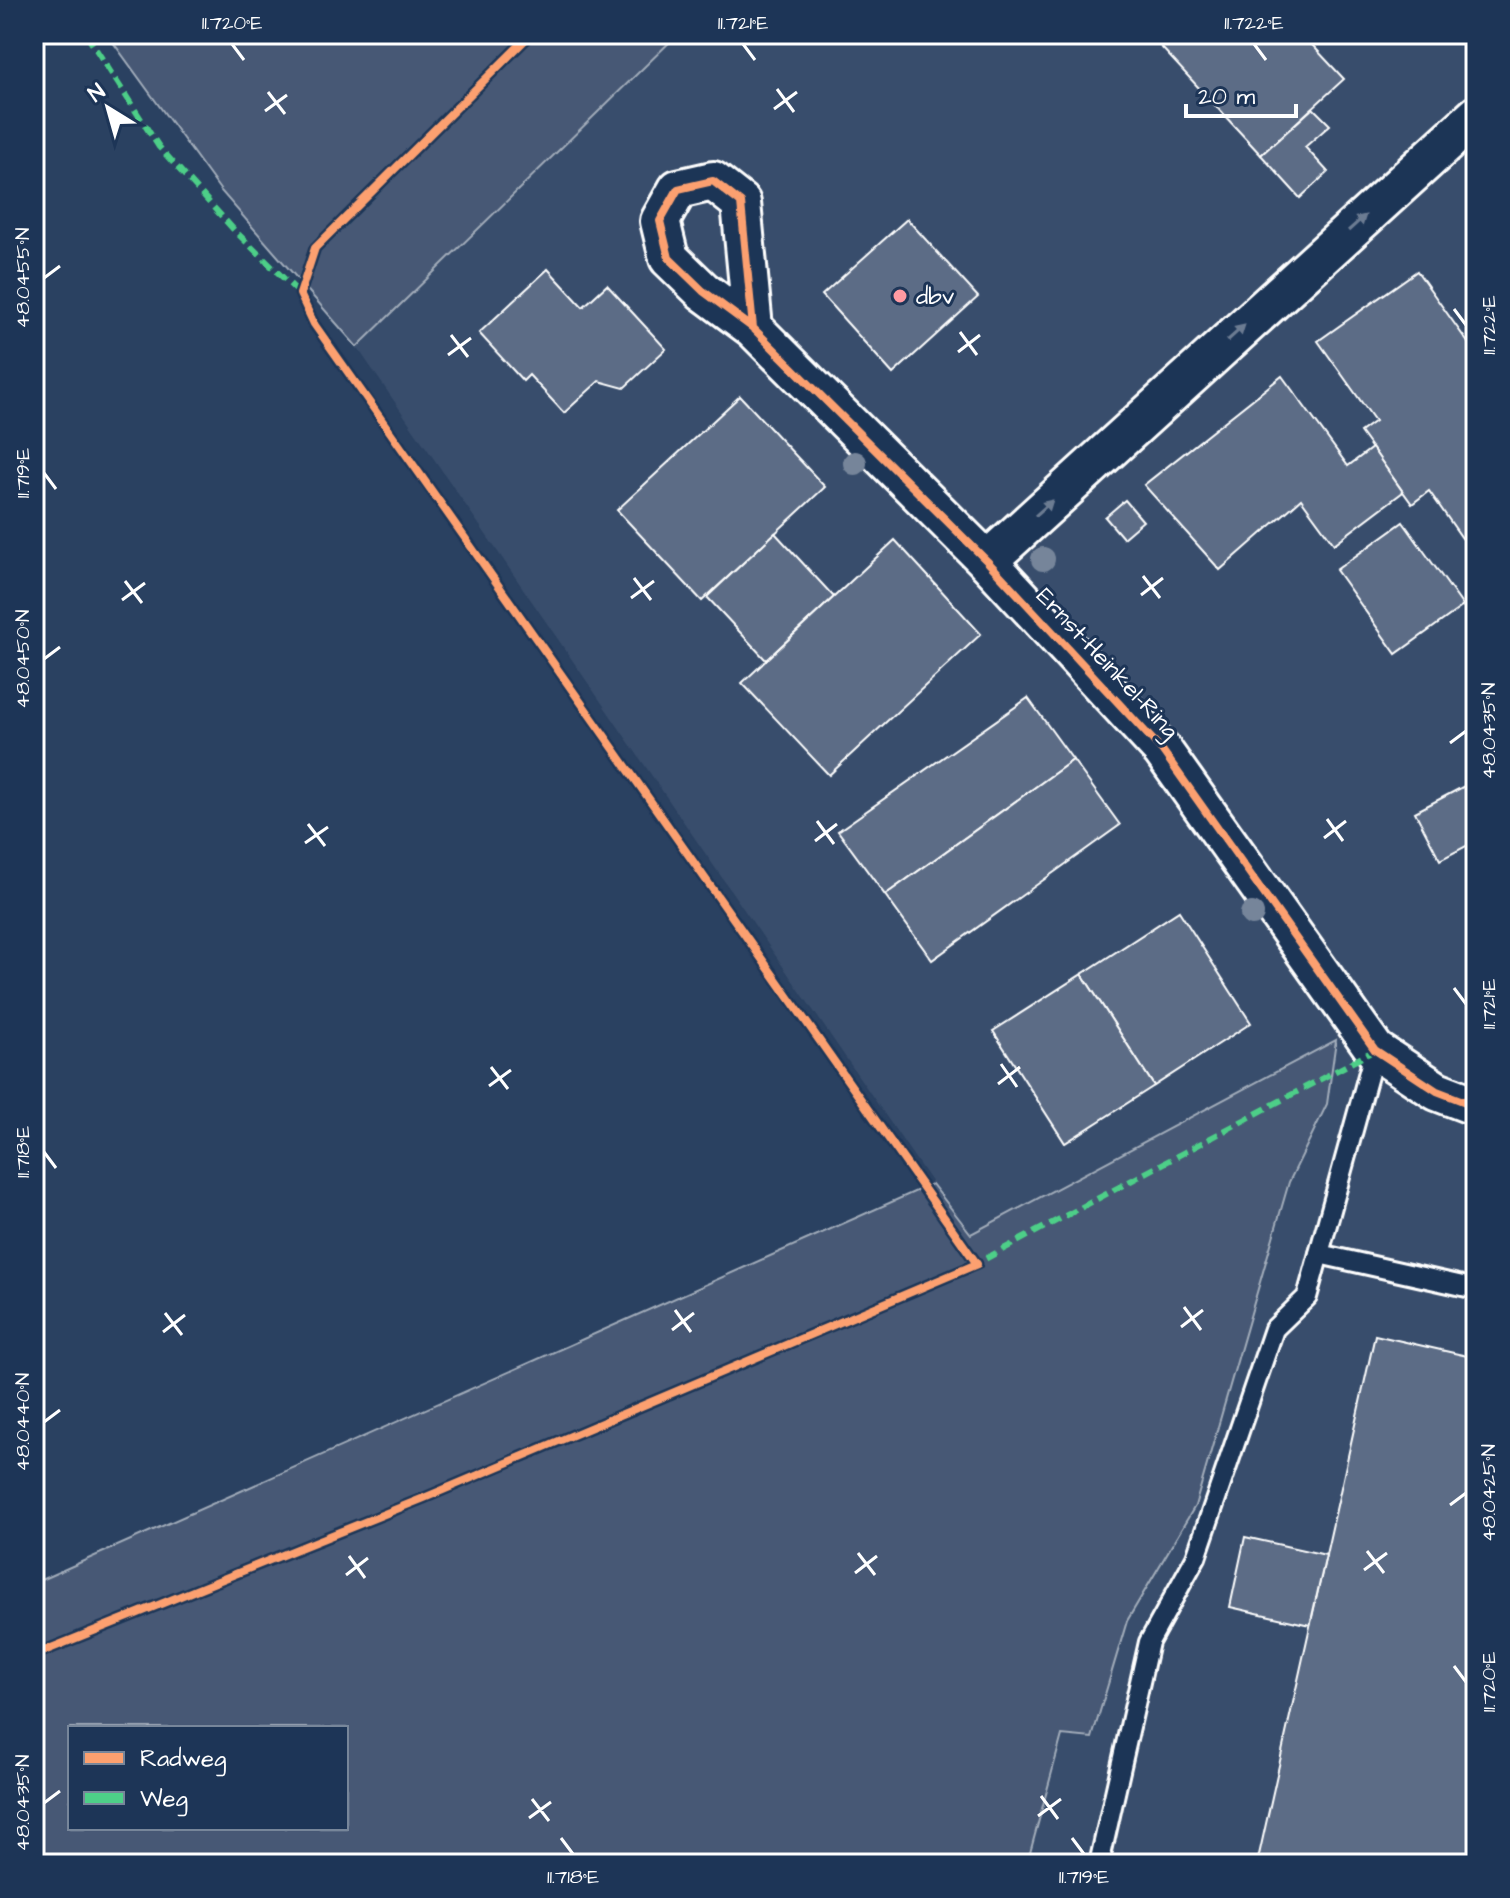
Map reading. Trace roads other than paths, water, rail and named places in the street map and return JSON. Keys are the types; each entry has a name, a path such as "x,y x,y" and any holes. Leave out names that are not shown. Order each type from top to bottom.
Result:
{"street":[{"path":"987,561 1476,116"},
{"name":"Ernst-Heinkel-Ring","path":"753,328 987,561 1162,750 1375,1050 1437,1091 1476,1106"}],"lane":[{"path":"1099,1864 1149,1642 1196,1557 1274,1329 1307,1297 1375,1050"},
{"path":"1319,1254 1476,1289"}],"place":[{"name":"dbv","path":"900,296"}]}
